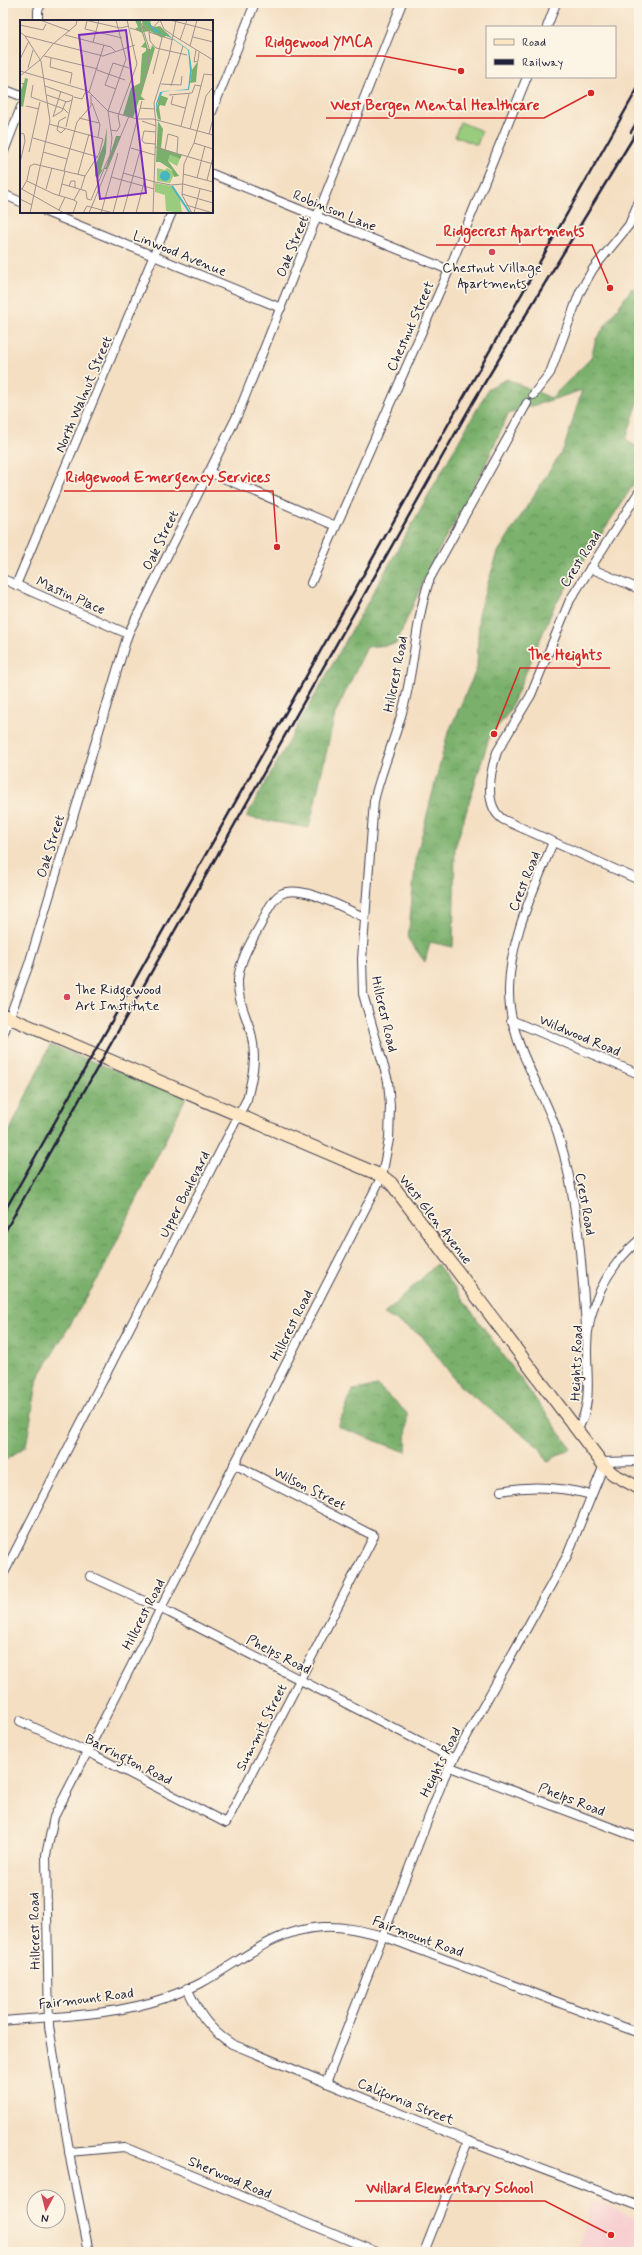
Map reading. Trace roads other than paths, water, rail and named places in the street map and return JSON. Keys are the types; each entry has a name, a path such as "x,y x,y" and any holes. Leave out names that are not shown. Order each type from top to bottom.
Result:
{"street":[{"path":"38,20 38,10 42,3"},
{"path":"213,110 256,3"},
{"name":"Oak Street","path":"3,1035 7,1017 29,964 128,634 238,414 318,217 402,3"},
{"path":"547,26 556,3"},
{"name":"Chestnut Street","path":"311,582 448,270 527,78"},
{"path":"3,89 20,96"},
{"path":"3,154 20,110"},
{"name":"Robinson Lane","path":"213,174 448,270"},
{"path":"3,194 20,202"},
{"path":"533,395 550,373 580,292 593,269 629,225 639,201"},
{"name":"Linwood Avenue","path":"48,213 281,308"},
{"name":"North Walnut Street","path":"16,585 172,213"},
{"name":"Hillcrest Road","path":"89,2252 69,2152 49,2016 46,1855 54,1817 382,1176 389,1139 390,1106 388,1081 364,994 362,960 364,917 374,801 378,782 406,700 425,593 438,563 527,403"},
{"path":"209,472 336,526"},
{"name":"Crest Road","path":"587,1340 579,1232 569,1175 558,1134 547,1106 519,1047 511,1020 510,975 515,943 553,842 497,816 492,808 491,800 494,762 502,742 531,695 564,612 590,568 639,492"},
{"path":"590,568 639,589"},
{"name":"Mastin Place","path":"3,579 128,634"},
{"path":"553,842 639,880"},
{"name":"Upper Boulevard","path":"3,1575 239,1115 253,1077 255,1062 251,1033 238,992 240,966 244,954 275,899 289,891 302,891 364,917"},
{"name":"West Glen Avenue","path":"7,1017 382,1176 391,1183 603,1463 613,1474 639,1488"},
{"name":"Wildwood Road","path":"511,1020 639,1074"},
{"name":"Heights Road","path":"578,1429 587,1408 589,1392 587,1340 591,1317 601,1289 620,1259 639,1240"},
{"path":"603,1463 639,1461"},
{"name":"Heights Road","path":"326,2083 450,1767 567,1556 592,1495 603,1463"},
{"name":"Wilson Street","path":"234,1464 374,1536"},
{"path":"501,1491 551,1487 567,1488 592,1495"},
{"name":"Summit Street","path":"226,1824 374,1536"},
{"name":"Phelps Road","path":"90,1576 160,1608 454,1759"},
{"name":"Barrington Road","path":"20,1721 87,1752 226,1824"},
{"name":"Phelps Road","path":"450,1767 639,1838"},
{"name":"Fairmount Road","path":"3,2020 116,2010 164,1998 201,1983 260,1946 290,1933 307,1929 336,1927 359,1930 383,1936 639,2033"},
{"name":"California Street","path":"187,1988 203,2018 222,2038 232,2044 468,2141 639,2206"},
{"path":"424,2252 468,2141"},
{"name":"Sherwood Road","path":"69,2152 124,2147 377,2252"}],"railway":[{"path":"3,1214 639,86"},
{"path":"631,132 639,118"},
{"path":"3,1235 473,402 639,128"}],"place":[{"name":"Ridgewood YMCA","path":"461,71"},
{"name":"West Bergen Mental Healthcare","path":"591,93"},
{"name":"Chestnut Village Apartments","path":"492,252"},
{"name":"Ridgecrest Apartments","path":"610,288"},
{"name":"Ridgewood Emergency Services","path":"277,547"},
{"name":"The Heights","path":"494,734"},
{"name":"The Ridgewood Art Institute","path":"67,997"},
{"name":"Willard Elementary School","path":"611,2235"}]}
